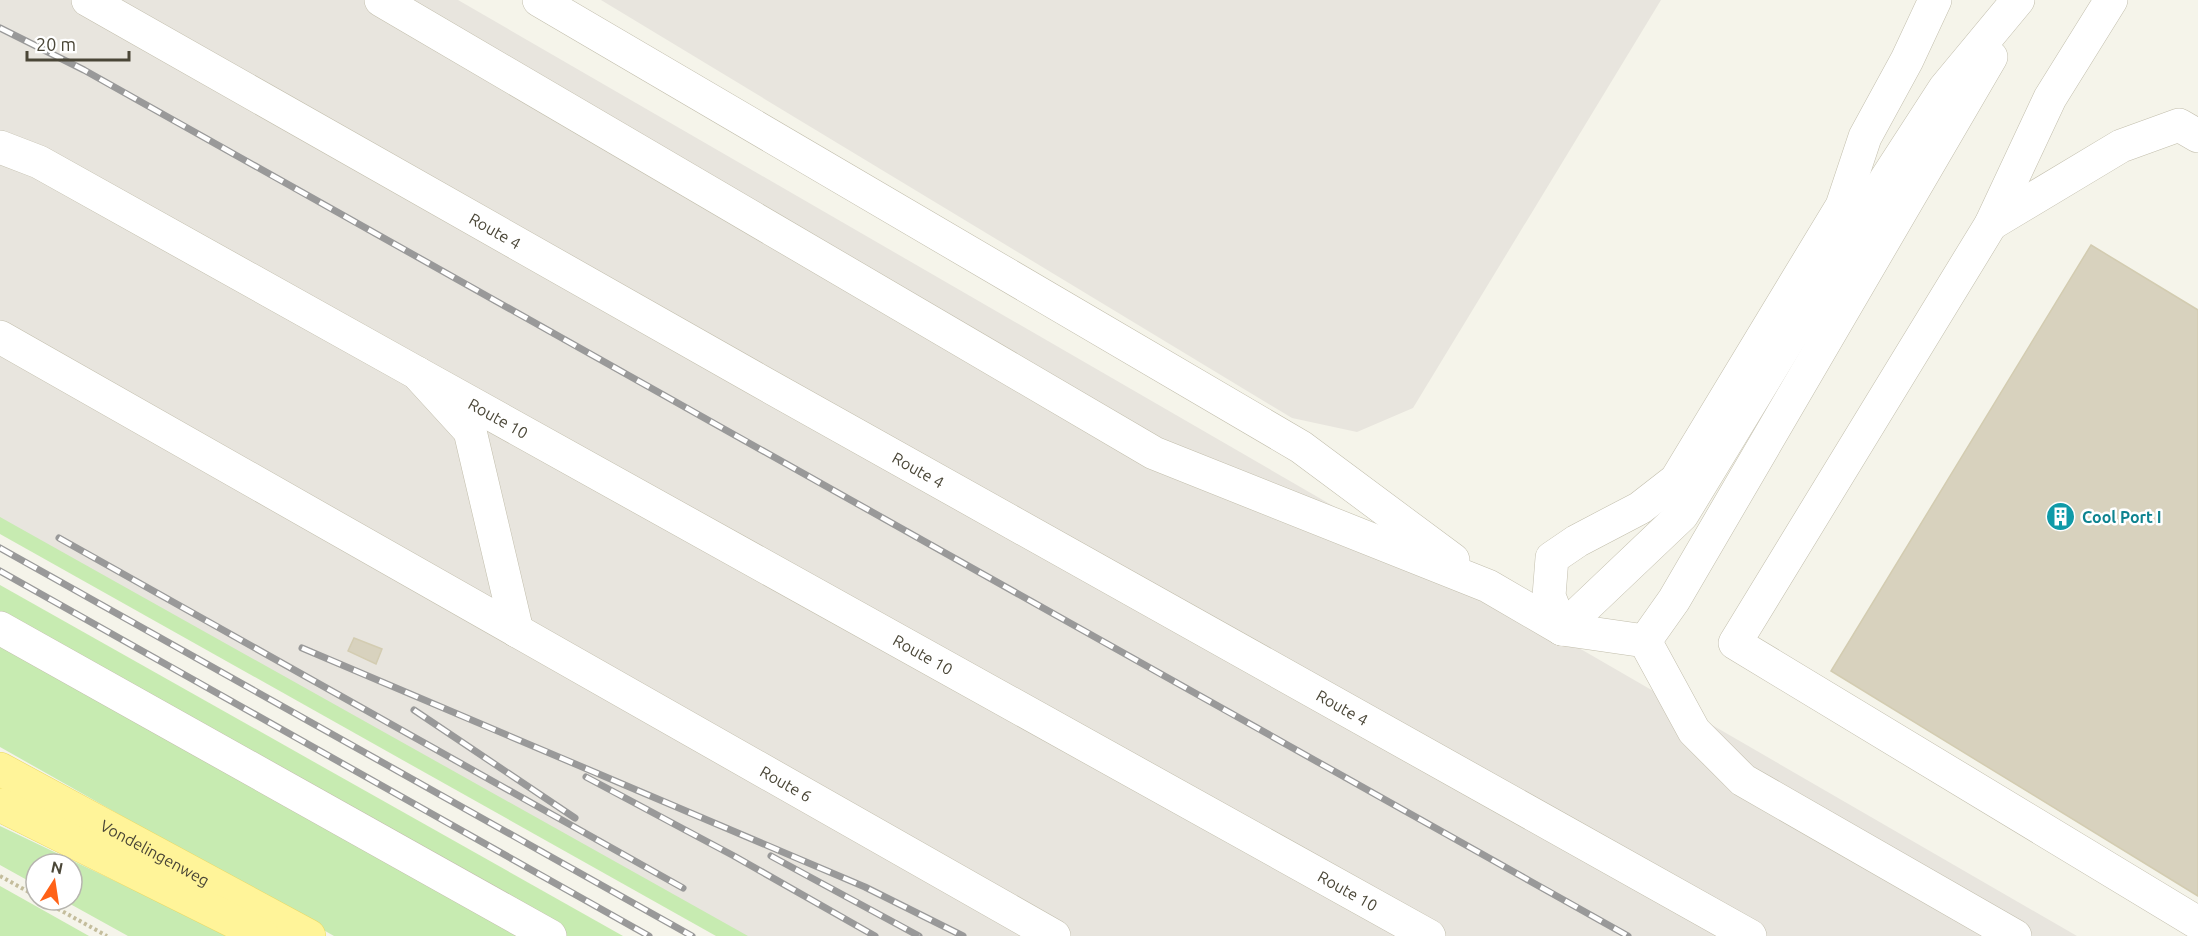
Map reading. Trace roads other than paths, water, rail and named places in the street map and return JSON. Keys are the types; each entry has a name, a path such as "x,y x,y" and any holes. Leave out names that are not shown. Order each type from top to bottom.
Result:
{"main road":[{"name":"Vondelingenweg","path":"0,769 309,936"},
{"name":"Vondelingenweg","path":"0,805 263,936"}],"lane":[{"name":"Route 4","path":"88,0 758,380 1750,936"},
{"path":"381,0 1154,453 1488,586"},
{"path":"539,0 1300,447 1488,586 1562,629 1645,641"},
{"path":"1562,629 1549,596 1552,558 1576,541 1640,508 1676,480 1842,206 1865,137 1907,60 1935,0"},
{"path":"1562,629 1682,515 1886,179 1945,87 2018,0"},
{"path":"1645,641 1674,600 2023,0"},
{"path":"2111,0 2050,98 1991,224 1735,643 2198,923"},
{"path":"1991,224 2121,146 2179,125 2198,136"},
{"name":"Route 10","path":"0,147 39,162 1429,936"},
{"name":"Route 6","path":"0,338 1054,936"},
{"path":"417,373 470,431 517,631"},
{"path":"0,628 550,936"},
{"path":"1645,641 1694,731 1743,780 2015,936"}],"railway":[{"path":"0,28 84,70 1628,936"},
{"path":"59,538 683,888"},
{"path":"0,548 692,936"},
{"path":"0,571 649,936"},
{"path":"302,648 865,887 963,936"},
{"path":"414,710 575,818"},
{"path":"586,777 734,856 875,936"},
{"path":"771,856 919,936"}],"place":[{"name":"Cool Port I","path":"2061,517"}]}
